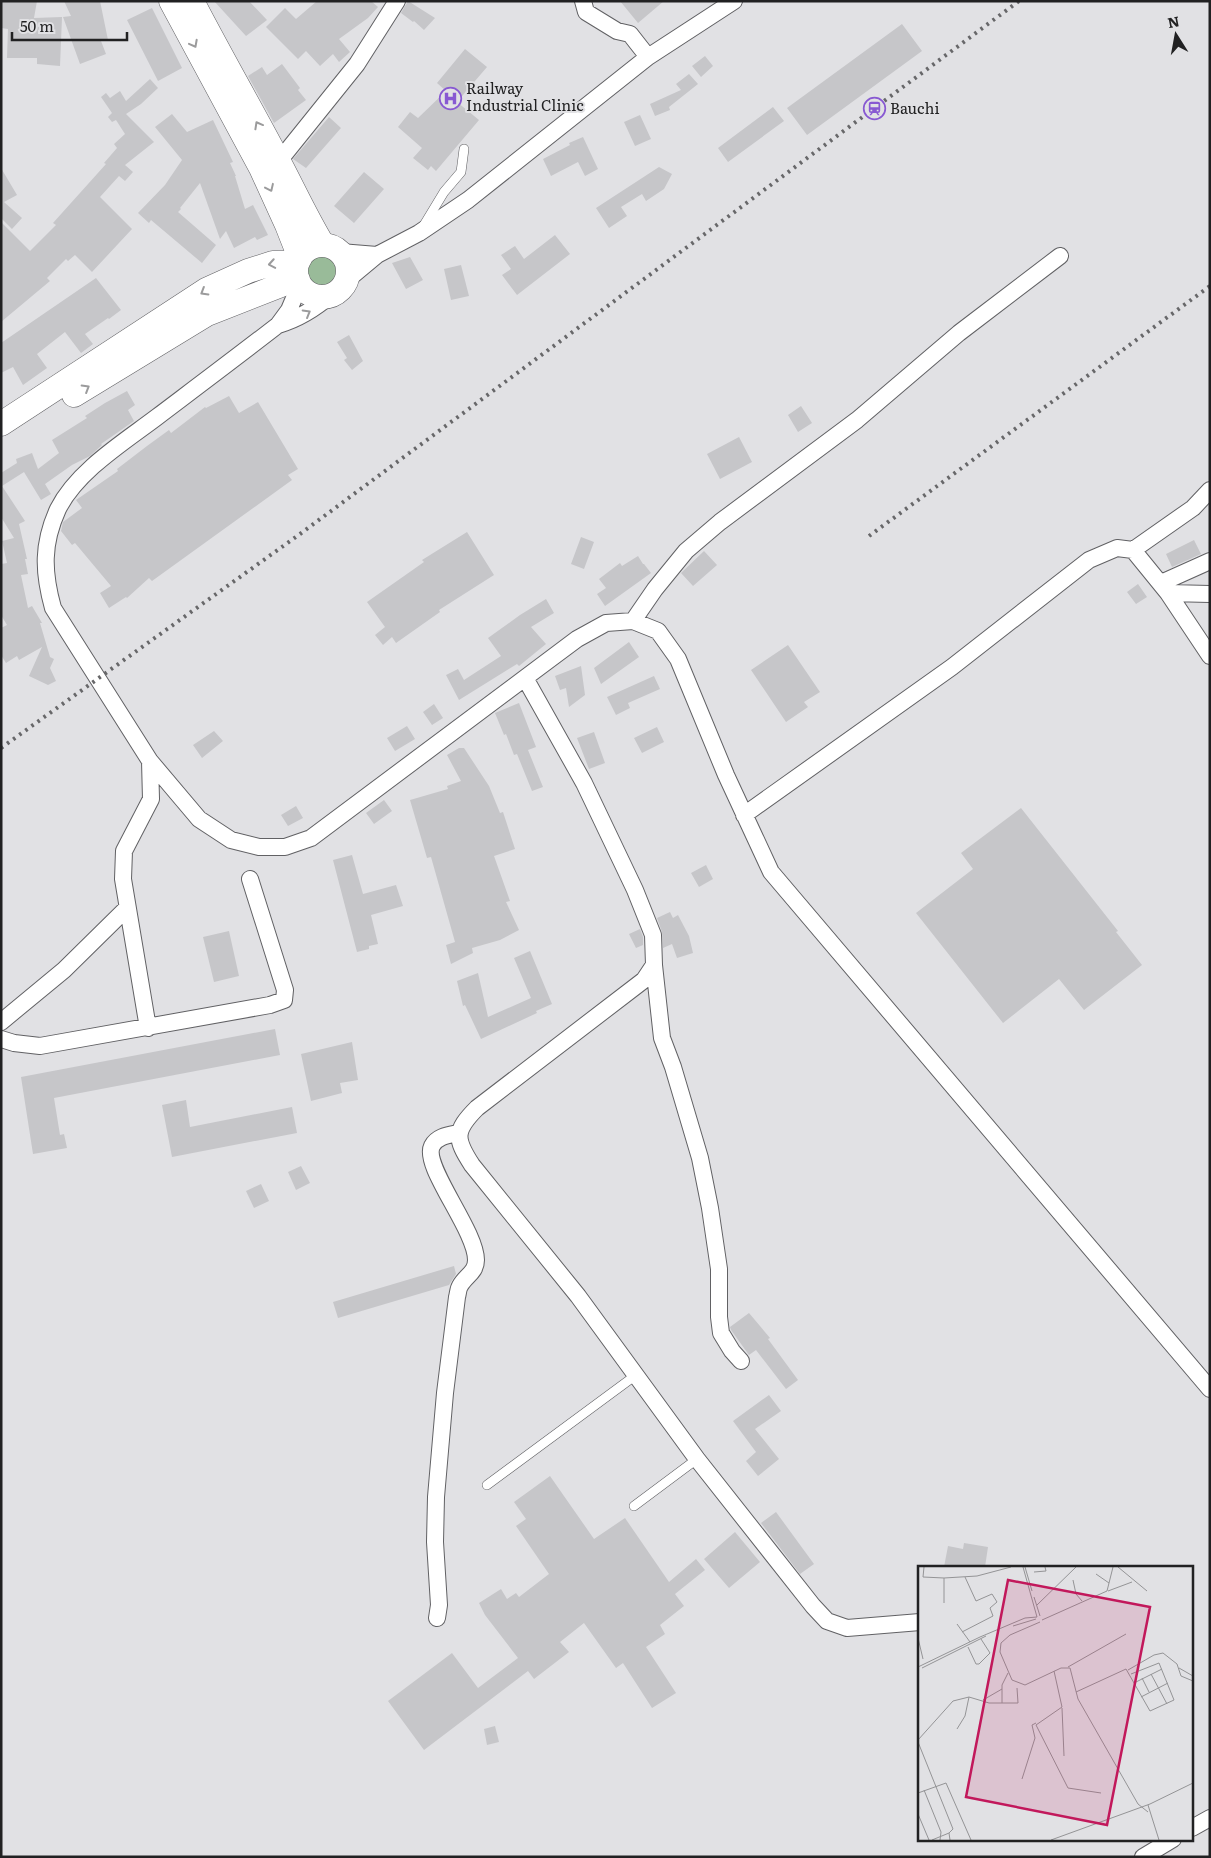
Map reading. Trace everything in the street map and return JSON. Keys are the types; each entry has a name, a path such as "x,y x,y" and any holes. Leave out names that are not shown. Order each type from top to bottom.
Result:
{"street":[{"path":"171,1 261,168 287,225 299,271 310,294 325,296 339,287 348,265 331,248 304,214 279,161 192,1"},
{"path":"279,161 357,64 396,1"},
{"path":"583,1 586,12 617,31 630,34 648,57"},
{"path":"278,325 292,321 317,307 377,255 419,233 474,195 648,57 734,1"},
{"path":"377,255 331,248 309,248 299,271 289,310 278,325 108,455 80,479 59,508 49,535 44,563 53,608 150,761 199,819 231,840 259,847 285,847 311,838 576,639 606,623 633,621 658,631 678,659 744,815 771,872 1210,1389"},
{"path":"633,621 655,589 686,551 720,522 857,420 959,333 1060,256"},
{"path":"1,424 206,290 248,271 273,263 299,271"},
{"path":"1,442 207,314 286,283 299,271"},
{"path":"744,815 952,667 1089,560 1117,548 1134,550 1193,508 1210,490"},
{"path":"1134,550 1165,588 1208,649"},
{"path":"1165,588 1210,561"},
{"path":"1165,588 1210,594"},
{"path":"525,678 584,783 635,890 653,934 654,965 662,1038 673,1067 700,1158 710,1208 719,1269 721,1333 732,1351 741,1361"},
{"path":"148,1028 123,879 124,851 151,799 150,761"},
{"path":"1,1039 14,1043 40,1046 270,1006 284,1000 285,990 250,879"},
{"path":"1,1022 64,970 127,908"},
{"path":"654,965 644,980 477,1108 465,1120 459,1134 461,1148 472,1165 578,1296 697,1459 813,1606 827,1621 847,1628 918,1622"},
{"path":"437,1618 439,1605 435,1542 436,1497 445,1393 456,1297 460,1286 472,1274 476,1262 474,1247 468,1231 436,1172 430,1156 432,1146 438,1140 447,1135 459,1134"},
{"path":"1194,1827 1210,1818"},
{"path":"1143,1857 1171,1840"}],"lane":[{"path":"419,233 444,192 461,172 464,149"},
{"path":"487,1485 636,1375"},
{"path":"634,1506 697,1459"}],"green space":[{"path":"322,253 328,254 333,258 337,263 337,275 333,280 328,284 322,285 316,284 311,280 307,275 306,269 307,263 311,258 316,254"}],"building":[{"path":"1,1 37,1 34,18 62,17 60,66 37,64 37,58 7,58 8,29 1,28"},
{"path":"64,1 100,1 108,40 101,41 106,54 80,64 63,17 71,16"},
{"path":"214,1 249,1 267,20 246,36"},
{"path":"317,1 371,1 378,7 368,18 339,39 350,52 339,62 333,54 320,66 306,51 298,59 266,27 285,8 296,19"},
{"path":"408,1 435,18 424,30 401,13"},
{"path":"620,1 664,1 638,23"},
{"path":"152,8 182,68 158,81 127,20"},
{"path":"902,24 922,51 807,135 787,108"},
{"path":"465,49 487,67 457,102 479,120 436,171 431,166 428,170 413,158 422,148 398,127 410,112 418,118 446,91 437,83"},
{"path":"705,56 713,66 701,77 692,66"},
{"path":"282,64 300,88 298,90 306,100 274,123 248,76 262,67 267,75"},
{"path":"689,74 698,84 669,107 670,110 655,116 650,104 681,90 676,84"},
{"path":"150,79 158,88 141,104 126,114 154,142 125,165 133,172 125,181 119,176 100,197 132,229 92,272 75,255 68,261 66,259 47,278 50,281 1,322 1,222 30,251 56,225 53,223 106,164 104,163 117,148 114,144 125,134 116,120 112,122 108,117 112,113 101,97 106,93 110,98 120,91 126,101"},
{"path":"773,107 784,121 728,162 718,148"},
{"path":"172,114 187,132 213,120 233,162 230,163 236,176 245,209 253,205 268,235 257,240 255,237 234,248 226,231 220,239 200,183 178,212 216,245 202,263 151,220 149,223 138,213 165,185 182,160 155,127"},
{"path":"640,115 651,139 635,146 624,122"},
{"path":"329,117 341,128 306,168 293,159"},
{"path":"583,137 598,169 585,176 578,162 551,176 543,159"},
{"path":"659,167 672,174 664,189 646,201 642,194 621,207 627,216 609,228 596,208"},
{"path":"1,168 17,195 4,202 22,218 12,229 1,218"},
{"path":"364,172 384,189 354,223 334,206"},
{"path":"555,235 570,254 517,295 502,275 511,269 501,255 515,246 524,259"},
{"path":"410,257 423,280 406,289 392,263"},
{"path":"461,265 469,296 451,300 444,269"},
{"path":"96,278 121,310 85,334 93,344 81,353 65,332 37,354 47,368 23,385 13,367 1,373 1,343"},
{"path":"349,335 363,361 352,370 344,360 347,358 337,342"},
{"path":"127,391 135,405 128,410 134,421 101,444 90,456 72,465 45,484 51,494 41,500 24,472 2,486 25,521 19,524 27,559 25,559 28,574 21,575 28,608 32,606 42,623 40,623 50,657 54,659 50,668 56,681 48,685 29,676 42,647 19,660 17,656 6,663 1,655 1,628 7,625 1,615 1,564 7,563 2,541 14,538 1,517 1,473 17,463 16,459 32,453 38,469 59,453 52,440 87,418 85,416"},
{"path":"229,396 239,413 258,402 298,469 288,475 292,480 152,581 149,578 127,598 109,608 100,593 111,586 75,543 72,545 61,531 63,522 82,508 76,500 118,471 117,469 147,446 169,430 171,433 205,407"},
{"path":"801,406 812,423 798,432 788,415"},
{"path":"739,437 752,462 720,479 707,454"},
{"path":"467,532 494,575 439,610 440,612 396,643 392,637 383,645 375,635 385,627 367,602 424,562 422,560"},
{"path":"581,537 594,542 584,569 571,564"},
{"path":"1194,540 1201,554 1172,567 1166,554"},
{"path":"704,551 717,565 693,586 681,573"},
{"path":"638,556 651,573 605,606 597,594 606,588 599,579 620,563 622,566"},
{"path":"1138,584 1147,597 1136,604 1127,592"},
{"path":"546,599 554,613 531,627 546,644 519,666 517,664 459,700 446,675 458,669 464,680 501,656 488,638"},
{"path":"629,642 639,657 601,684 594,668"},
{"path":"788,645 820,692 804,702 808,707 786,722 751,670"},
{"path":"581,666 585,695 569,707 566,688 560,690 555,676"},
{"path":"654,676 660,689 628,703 630,708 616,715 607,697"},
{"path":"519,703 536,747 528,750 543,787 532,791 517,754 514,755 495,713"},
{"path":"434,704 443,718 432,725 423,712"},
{"path":"407,726 415,739 395,751 387,738"},
{"path":"657,727 664,742 642,753 634,738"},
{"path":"214,731 223,741 202,758 193,745"},
{"path":"594,732 605,763 589,769 577,738"},
{"path":"459,748 464,748 489,786 500,813 503,812 515,849 494,856 510,901 506,902 519,930 500,940 472,948 473,953 451,964 446,945 455,942 431,857 427,858 410,800 448,789 447,786 461,781 447,755"},
{"path":"384,800 392,811 374,824 366,813"},
{"path":"296,806 303,818 288,826 281,815"},
{"path":"1021,808 1118,931 1116,932 1142,965 1084,1010 1059,979 1003,1023 916,913 973,869 961,853"},
{"path":"352,855 363,894 396,885 403,906 371,915 378,944 357,952 333,860"},
{"path":"706,865 713,879 699,887 691,873"},
{"path":"670,912 673,918 678,915 689,936 693,953 677,958 672,944 663,948 662,932 657,918"},
{"path":"640,929 643,945 636,948 629,934"},
{"path":"229,931 239,976 214,982 203,937"},
{"path":"530,951 552,1004 481,1039 465,1005 463,1006 457,981 478,973 488,1017 531,998 514,958"},
{"path":"275,1029 280,1055 54,1098 60,1135 64,1134 67,1148 33,1154 21,1077"},
{"path":"352,1042 358,1080 340,1083 342,1093 311,1101 301,1054"},
{"path":"186,1100 190,1127 292,1107 297,1133 172,1157 162,1105"},
{"path":"301,1166 310,1183 296,1190 288,1172"},
{"path":"261,1184 269,1201 254,1208 246,1191"},
{"path":"454,1266 456,1274 449,1285 338,1318 333,1302"},
{"path":"749,1313 770,1338 768,1339 798,1380 786,1389 756,1350 749,1355 731,1330 730,1327"},
{"path":"769,1395 781,1411 755,1429 779,1459 758,1476 746,1461 756,1452 733,1421"},
{"path":"550,1476 594,1539 625,1518 669,1582 696,1559 705,1570 675,1594 684,1606 660,1625 665,1634 646,1647 676,1693 652,1708 623,1663 616,1668 584,1623 560,1642 569,1652 534,1679 528,1671 424,1750 388,1701 452,1653 478,1688 518,1658 485,1615 479,1603 501,1589 507,1599 516,1593 519,1597 549,1574 516,1526 526,1519 514,1502"},
{"path":"776,1512 814,1564 800,1574 761,1523"},
{"path":"735,1532 760,1562 729,1588 704,1559"},
{"path":"964,1543 988,1547 985,1566 944,1566 948,1546 963,1549"},
{"path":"495,1726 499,1742 487,1745 484,1729"}],"railway":[{"path":"1,748 300,534 1019,1"},
{"path":"869,536 1210,286"}],"place":[{"name":"Railway Industrial Clinic","path":"450,98"},
{"name":"Bauchi","path":"874,109"}]}
